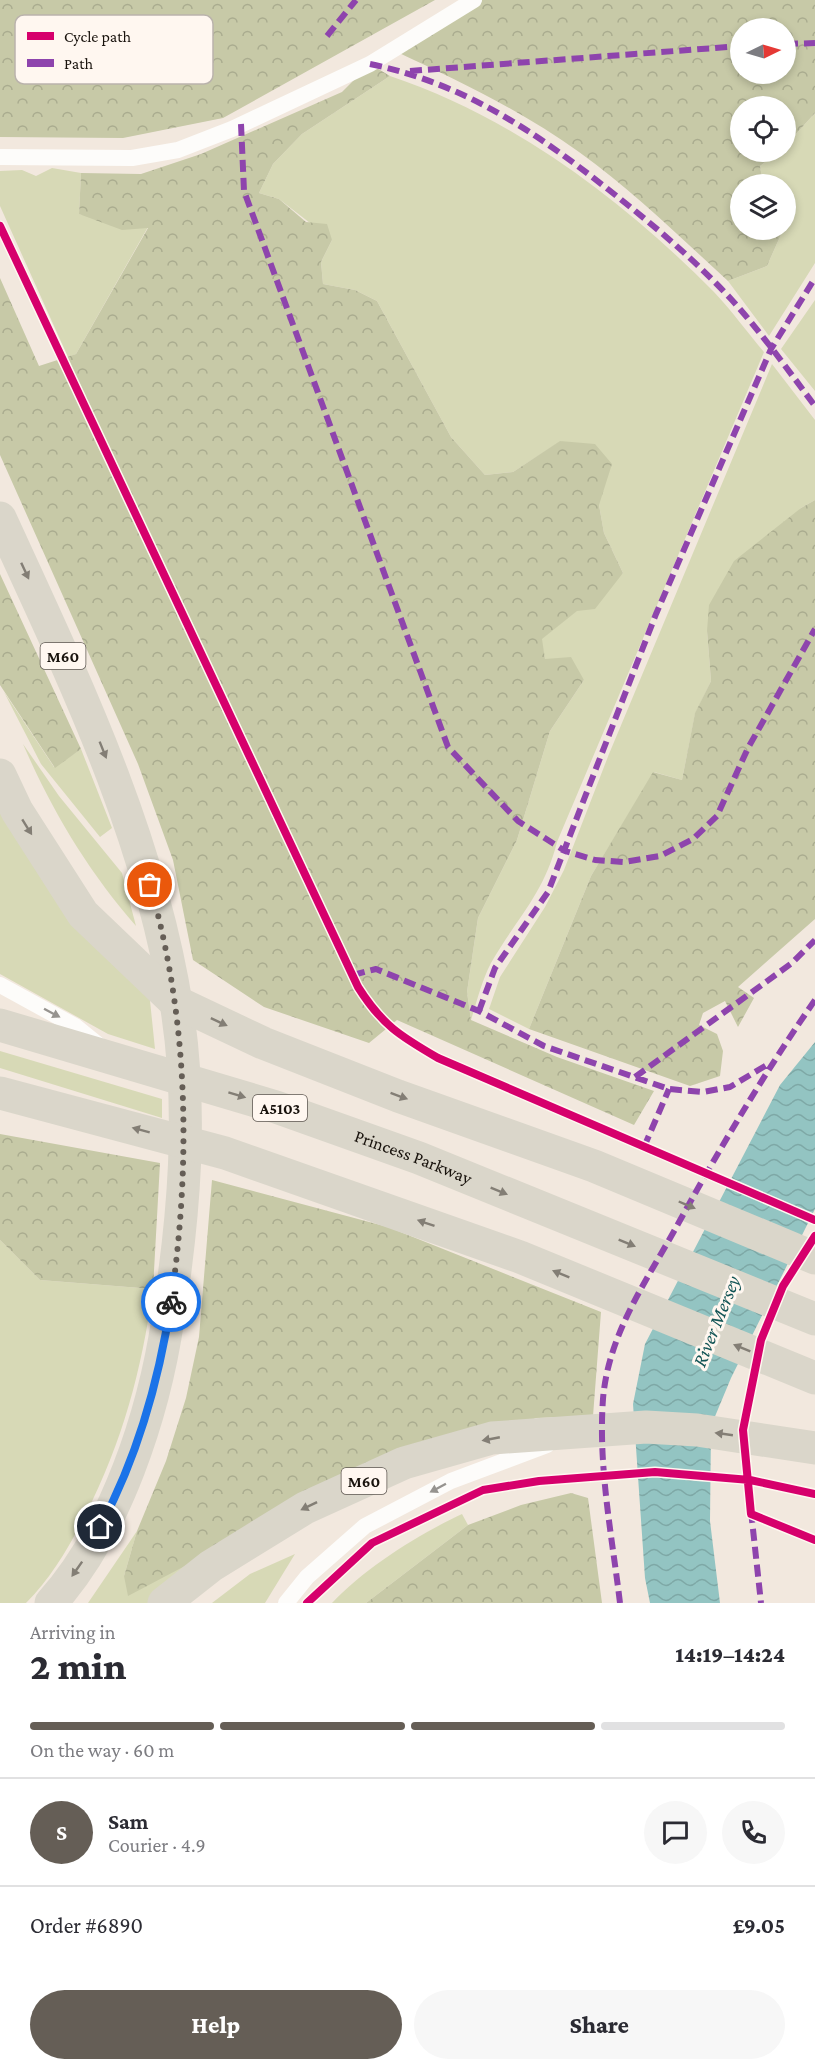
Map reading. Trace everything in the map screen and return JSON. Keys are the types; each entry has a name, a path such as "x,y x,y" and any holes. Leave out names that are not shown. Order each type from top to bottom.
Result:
{"highway":[{"name":"M60","path":"0,518 88,711 122,795 157,908 177,1009 185,1126 183,1194 176,1271 165,1341 151,1405 121,1489 80,1566 51,1603"},
{"path":"0,775 17,811 83,914 174,1001 263,1043 388,1092 594,1166 815,1258"},
{"name":"Princess Parkway","path":"0,1025 276,1107 419,1158 815,1319"},
{"path":"0,1093 225,1153 520,1257 815,1378"},
{"path":"591,1432 656,1428 697,1430 815,1448"},
{"name":"M60","path":"164,1603 211,1566 305,1508 404,1463 492,1438 591,1432"}],"lane":[{"path":"0,157 132,158 178,150 232,129 370,64 474,0"},
{"path":"0,985 75,1026 115,1058"},
{"path":"286,1603 307,1577 365,1526 451,1481 513,1456 591,1432"}],"green space":[{"path":"0,0 435,0 223,118 123,138 0,137"},
{"path":"475,0 815,0 815,113 796,134 796,96 730,96 730,162 765,162 760,166 761,174 730,174 730,240 779,240 767,266 728,281 637,198 579,152 513,110 395,51"},
{"path":"370,64 390,76 302,134 273,164 259,193 279,199 306,222 327,224 332,240 321,262 323,284 355,290 377,301 451,437 485,475 513,472 560,441 595,444 612,464 599,505 604,533 623,573 595,609 577,611 542,639 545,659 571,657 584,680 550,731 517,840 478,918 467,992 471,1020 557,1057 654,1091 634,1125 397,1020 369,1043 264,1007 193,960 173,860 138,764 0,455 0,278 39,366 76,354 148,228 122,230 79,214 81,173 141,174 201,154 342,92"},
{"path":"390,76 436,93 480,114 523,138 604,194 642,225 714,292 764,352 557,842 545,877 491,963 482,983 471,1020 467,992 478,918 517,840 550,731 584,680 545,660 541,639 623,573 604,533 599,505 561,441 513,472 485,475 451,437 377,301 355,290 323,284 321,262 332,240 279,199 259,193 273,164 302,134"},
{"path":"815,113 815,263 769,336 728,281 767,266 779,240 796,240 796,174 761,174 760,166 765,162 796,162 796,134"},
{"path":"52,168 81,173 79,214 148,227 76,354 68,357 0,206 0,171 22,170 36,176"},
{"path":"815,300 815,391 781,349"},
{"path":"772,364 815,420 815,500 801,508 707,631 711,681 695,714 682,780 654,772 591,876 529,1029 489,1009 500,977 545,907 564,870 609,754"},
{"path":"815,500 815,919 738,987 754,998 738,1027 725,1001 703,1013 699,1025 717,1034 723,1051 720,1076 690,1086 529,1029 591,876 653,772 682,780 695,713 711,681 707,631 709,605 734,561 801,508"},
{"path":"0,574 81,749 55,768 0,685"},
{"path":"4,692 54,767 81,749 112,828 100,837 41,764"},
{"path":"23,744 59,796 122,873 136,926 102,884 72,840"},
{"path":"0,805 149,991 155,1049 108,1034 0,974"},
{"path":"0,1051 162,1099 162,1118 0,1068"},
{"path":"0,1134 160,1163 153,1289 40,1280 0,1240"},
{"path":"212,1180 388,1227 601,1312 593,1416 536,1418 219,1548 128,1596 124,1576 137,1531 166,1461 186,1398 199,1337"},
{"path":"0,1240 40,1280 153,1289 143,1349 129,1406 110,1460 85,1516 66,1551 44,1583 26,1603 0,1603"},
{"path":"571,1493 588,1498 602,1603 366,1603 468,1525 521,1505"},
{"path":"462,1514 468,1525 366,1603 332,1603 360,1577 393,1553 428,1531"},
{"path":"137,1531 124,1576 219,1548 148,1603 88,1603"},
{"path":"295,1554 265,1603 212,1603 250,1574"}],"water":[{"name":"River Mersey","path":"815,1042 815,1209 731,1378 711,1426 710,1521 720,1603 650,1603 645,1578 633,1404 645,1344 780,1085"}],"marked path":[{"path":"327,36 356,0"},
{"path":"796,44 815,43"},
{"path":"410,71 730,47"},
{"path":"370,64 437,84 468,97 525,129 581,168 687,255 717,284 774,351 815,406"},
{"path":"241,124 244,191 448,747 518,821 565,851 595,860 624,862 660,856 693,839 717,816 748,748 815,629"},
{"path":"479,1011 495,968 548,892 656,614 771,349 815,278"},
{"path":"635,1077 792,963 815,940"},
{"path":"353,975 376,969 479,1011 544,1046 669,1089 703,1092 730,1087 770,1063"},
{"path":"620,1603 602,1450 603,1399 612,1354 619,1333 639,1292 706,1173 815,1000"},
{"path":"644,1147 669,1089"},
{"path":"751,1511 761,1603"}],"cycle path":[{"path":"0,226 358,987 375,1011 402,1036 438,1058 815,1220"},
{"path":"815,1236 783,1286 761,1340 743,1430 751,1514 815,1540"},
{"path":"307,1603 372,1543 483,1490 539,1481 655,1472 750,1480 815,1494"}],"way so far":[{"path":"150,885 157,908 177,1009 185,1126 183,1194 171,1302"}],"route":[{"path":"100,1527 121,1489 151,1405 171,1302"}]}
